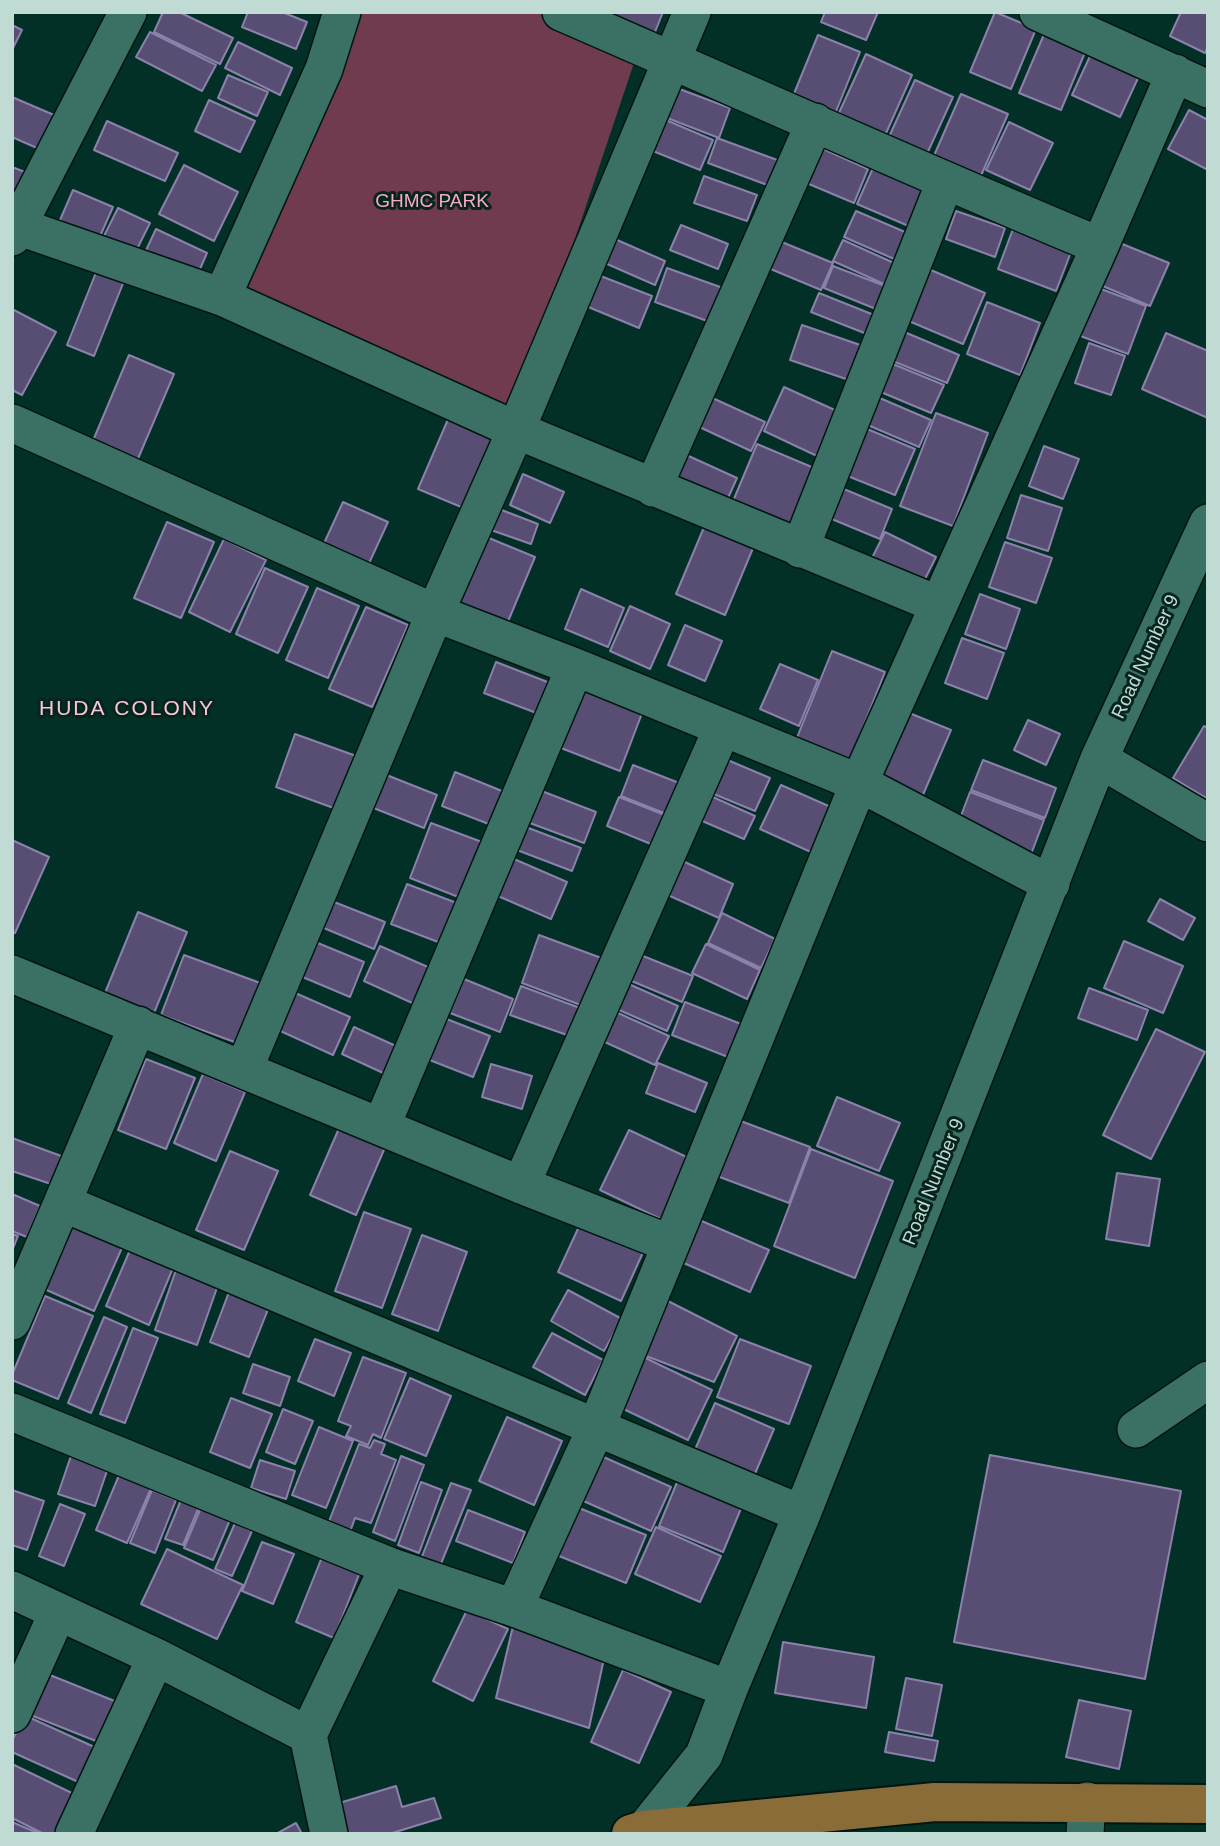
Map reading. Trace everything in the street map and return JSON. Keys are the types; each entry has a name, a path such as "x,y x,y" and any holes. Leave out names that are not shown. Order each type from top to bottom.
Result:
{"main road":[{"path":"640,1833 935,1802 1086,1818 1208,1804"}],"street":[{"path":"128,12 15,232 222,297 516,430 939,605"},
{"path":"222,297 324,69 342,12"},
{"path":"561,12 815,122 944,182 1100,246"},
{"path":"244,1069 692,12"},
{"path":"1038,12 1208,89"},
{"path":"513,1608 596,1428 859,783 1175,73"},
{"path":"653,488 815,122"},
{"path":"800,549 944,182"},
{"path":"12,423 435,613 859,783 1051,884"},
{"name":"Road Number 9","path":"640,1833 704,1755 803,1514 1099,760 1208,523"},
{"path":"381,1127 575,667"},
{"path":"521,1185 722,729"},
{"path":"1099,760 1208,823"},
{"path":"12,974 521,1185 671,1244"},
{"path":"12,1321 138,1025"},
{"path":"63,1203 803,1514"},
{"path":"1136,1429 1208,1380"},
{"path":"12,1412 389,1566 513,1608 729,1689"},
{"path":"329,1834 308,1735 389,1566"},
{"path":"12,1590 156,1657 308,1735"},
{"path":"12,1714 58,1612"},
{"path":"74,1834 156,1657"}],"green space":[{"name":"GHMC PARK","path":"344,12 558,12 641,42 516,415 236,302"}],"building":[{"path":"163,12 179,12 233,38 220,64 154,32"},
{"path":"248,12 282,12 307,22 296,49 242,27"},
{"path":"600,12 663,12 653,37"},
{"path":"825,12 878,12 866,40 821,22"},
{"path":"995,12 1036,29 1011,89 970,72"},
{"path":"1181,12 1208,12 1208,47 1205,53 1170,36"},
{"path":"12,25 22,30 12,50"},
{"path":"150,32 216,65 202,91 136,57"},
{"path":"1045,32 1086,50 1061,110 1019,93"},
{"path":"818,35 860,52 835,114 793,96"},
{"path":"238,42 292,68 280,95 225,68"},
{"path":"866,54 912,75 879,149 832,128"},
{"path":"1091,54 1139,76 1120,117 1072,95"},
{"path":"228,75 268,92 257,116 218,98"},
{"path":"915,80 953,97 926,156 888,139"},
{"path":"674,87 730,108 719,138 662,116"},
{"path":"961,94 1008,114 976,187 929,167"},
{"path":"12,97 61,118 46,152 12,137"},
{"path":"209,100 255,121 240,152 195,131"},
{"path":"1189,110 1208,120 1208,170 1168,149"},
{"path":"661,118 713,140 700,170 648,149"},
{"path":"107,121 178,153 165,181 94,150"},
{"path":"1009,122 1053,143 1030,190 986,170"},
{"path":"717,138 780,161 770,186 708,163"},
{"path":"812,144 868,169 854,203 797,179"},
{"path":"184,165 238,192 214,241 159,214"},
{"path":"12,167 30,174 12,205"},
{"path":"873,168 933,194 918,230 857,204"},
{"path":"704,176 757,195 747,221 694,203"},
{"path":"73,190 113,207 97,243 57,227"},
{"path":"118,208 150,223 132,259 100,244"},
{"path":"856,211 912,235 901,262 844,237"},
{"path":"956,211 1005,228 995,257 946,239"},
{"path":"681,225 728,244 718,269 670,250"},
{"path":"156,229 207,253 193,285 141,261"},
{"path":"1013,229 1071,252 1056,291 998,269"},
{"path":"608,236 665,261 655,285 598,260"},
{"path":"772,238 833,263 821,290 761,265"},
{"path":"843,240 894,263 884,284 833,261"},
{"path":"1115,241 1169,263 1150,306 1098,284"},
{"path":"833,266 885,286 876,309 824,288"},
{"path":"667,268 723,288 710,322 655,302"},
{"path":"926,268 985,293 963,344 904,319"},
{"path":"97,270 124,281 94,356 67,345"},
{"path":"593,273 652,296 639,328 581,304"},
{"path":"1096,287 1146,306 1128,354 1078,335"},
{"path":"819,293 879,317 872,336 811,312"},
{"path":"987,302 1040,323 1020,375 967,354"},
{"path":"12,309 56,332 22,395 12,390"},
{"path":"802,325 866,347 855,382 790,360"},
{"path":"902,331 959,355 947,383 890,360"},
{"path":"1166,333 1208,351 1208,418 1142,389"},
{"path":"1089,343 1125,356 1111,395 1075,383"},
{"path":"129,355 174,374 137,461 92,443"},
{"path":"888,362 944,385 931,413 876,390"},
{"path":"784,387 837,411 817,456 764,431"},
{"path":"708,396 765,422 751,451 695,425"},
{"path":"875,396 931,420 919,447 863,423"},
{"path":"452,410 499,431 466,509 418,489"},
{"path":"936,413 988,433 953,526 900,506"},
{"path":"860,426 915,449 895,495 840,473"},
{"path":"757,444 814,468 784,538 728,513"},
{"path":"1044,446 1079,459 1063,499 1029,486"},
{"path":"682,453 737,478 724,507 669,482"},
{"path":"523,474 564,492 550,523 510,505"},
{"path":"834,485 892,509 880,539 822,515"},
{"path":"1021,495 1062,508 1048,551 1007,538"},
{"path":"343,502 388,522 365,572 320,552"},
{"path":"499,509 538,524 531,544 491,530"},
{"path":"707,520 756,541 725,615 676,594"},
{"path":"167,522 214,542 181,618 134,598"},
{"path":"885,532 936,557 919,591 868,566"},
{"path":"484,536 535,557 504,631 453,611"},
{"path":"224,539 266,560 230,632 189,612"},
{"path":"1005,542 1052,558 1036,603 989,587"},
{"path":"265,568 308,587 278,653 236,634"},
{"path":"317,588 359,606 328,678 286,660"},
{"path":"581,589 624,608 608,647 565,629"},
{"path":"980,594 1020,609 1006,649 965,634"},
{"path":"630,606 670,624 650,669 610,651"},
{"path":"366,607 408,625 372,707 329,689"},
{"path":"685,625 722,641 705,681 668,665"},
{"path":"962,638 1004,653 987,699 945,683"},
{"path":"832,651 885,672 847,767 794,745"},
{"path":"496,662 550,683 539,714 484,693"},
{"path":"780,664 818,680 799,726 760,709"},
{"path":"586,685 644,708 620,771 561,748"},
{"path":"897,708 951,730 922,797 869,775"},
{"path":"1028,720 1060,734 1046,765 1014,750"},
{"path":"1204,726 1208,728 1208,799 1173,778"},
{"path":"295,734 359,757 339,810 276,787"},
{"path":"718,756 770,778 755,811 704,790"},
{"path":"983,760 1056,788 1045,818 971,790"},
{"path":"633,765 692,788 679,819 621,796"},
{"path":"455,772 507,793 494,826 442,806"},
{"path":"384,774 437,795 424,828 371,807"},
{"path":"781,785 833,808 813,853 760,829"},
{"path":"539,790 596,812 584,843 527,822"},
{"path":"970,792 1044,820 1030,857 956,829"},
{"path":"704,793 755,816 744,839 693,817"},
{"path":"619,797 675,819 663,849 607,826"},
{"path":"431,823 482,842 461,898 410,878"},
{"path":"518,824 581,848 572,871 509,847"},
{"path":"12,840 49,857 15,933 12,932"},
{"path":"507,856 567,882 551,919 491,893"},
{"path":"676,858 733,884 719,918 661,892"},
{"path":"407,884 462,905 446,945 391,924"},
{"path":"1160,899 1195,918 1183,940 1148,921"},
{"path":"329,900 385,922 374,949 319,926"},
{"path":"138,912 187,932 154,1013 105,993"},
{"path":"722,913 775,939 761,968 708,943"},
{"path":"539,935 604,959 586,1007 522,983"},
{"path":"308,939 364,962 350,997 293,973"},
{"path":"1124,941 1183,966 1163,1013 1104,988"},
{"path":"706,944 760,970 747,999 692,973"},
{"path":"380,946 437,971 421,1007 364,981"},
{"path":"633,952 693,976 682,1002 622,977"},
{"path":"184,955 263,984 240,1044 161,1015"},
{"path":"464,979 513,999 500,1032 450,1013"},
{"path":"622,981 678,1006 667,1031 610,1006"},
{"path":"521,986 580,1008 570,1036 510,1015"},
{"path":"1089,988 1148,1010 1137,1040 1078,1018"},
{"path":"293,992 350,1017 333,1055 276,1029"},
{"path":"685,1002 741,1024 728,1057 672,1035"},
{"path":"609,1009 669,1036 655,1065 596,1038"},
{"path":"439,1016 490,1036 473,1077 422,1057"},
{"path":"354,1027 407,1051 394,1078 342,1054"},
{"path":"1156,1029 1205,1052 1151,1159 1103,1135"},
{"path":"146,1059 195,1078 166,1149 118,1130"},
{"path":"658,1063 707,1083 695,1112 646,1093"},
{"path":"491,1064 532,1076 522,1109 482,1097"},
{"path":"203,1074 245,1092 216,1161 174,1143"},
{"path":"837,1097 900,1123 879,1171 817,1146"},
{"path":"738,1120 810,1147 789,1203 717,1176"},
{"path":"340,1126 386,1145 356,1215 310,1195"},
{"path":"629,1130 693,1160 665,1221 600,1190"},
{"path":"12,1138 64,1157 54,1185 12,1171"},
{"path":"811,1149 893,1181 855,1278 774,1246"},
{"path":"230,1151 278,1171 244,1250 196,1230"},
{"path":"1117,1173 1160,1179 1149,1246 1106,1239"},
{"path":"12,1194 40,1206 27,1237 12,1231"},
{"path":"364,1212 411,1229 382,1308 335,1291"},
{"path":"73,1218 125,1241 94,1311 42,1288"},
{"path":"697,1219 769,1250 750,1292 679,1261"},
{"path":"582,1220 645,1248 621,1301 558,1272"},
{"path":"12,1234 18,1236 12,1251"},
{"path":"422,1235 467,1252 438,1331 392,1314"},
{"path":"133,1243 176,1261 149,1325 106,1306"},
{"path":"177,1267 219,1282 197,1345 155,1330"},
{"path":"568,1290 622,1319 604,1351 551,1321"},
{"path":"229,1292 269,1307 249,1357 210,1342"},
{"path":"45,1296 93,1316 58,1399 12,1380"},
{"path":"658,1296 737,1336 714,1382 633,1351"},
{"path":"104,1317 127,1327 91,1413 68,1403"},
{"path":"133,1328 158,1338 125,1423 100,1414"},
{"path":"552,1333 603,1360 585,1395 533,1367"},
{"path":"315,1339 351,1353 334,1396 298,1381"},
{"path":"740,1339 811,1366 789,1424 717,1397"},
{"path":"635,1353 712,1390 688,1440 611,1403"},
{"path":"363,1357 406,1373 381,1438 373,1434 368,1445 346,1436 351,1426 338,1421"},
{"path":"253,1364 290,1377 280,1406 243,1393"},
{"path":"410,1378 451,1396 426,1456 384,1439"},
{"path":"231,1398 272,1414 250,1468 210,1452"},
{"path":"715,1403 774,1429 754,1476 694,1452"},
{"path":"283,1409 313,1421 295,1464 266,1452"},
{"path":"507,1417 562,1441 534,1505 479,1481"},
{"path":"319,1427 353,1441 326,1508 292,1495"},
{"path":"374,1440 385,1444 381,1454 396,1460 371,1523 355,1518 350,1532 328,1524 359,1444 370,1448"},
{"path":"72,1453 109,1465 95,1506 58,1494"},
{"path":"599,1455 671,1487 651,1531 579,1499"},
{"path":"990,1455 1181,1491 1145,1679 954,1642"},
{"path":"401,1456 424,1465 395,1541 373,1532"},
{"path":"260,1460 295,1471 286,1499 251,1488"},
{"path":"120,1473 152,1486 127,1543 96,1530"},
{"path":"678,1480 742,1506 723,1552 659,1526"},
{"path":"421,1482 442,1490 419,1553 398,1545"},
{"path":"451,1483 471,1490 440,1566 421,1559"},
{"path":"12,1490 44,1501 27,1550 12,1545"},
{"path":"152,1490 176,1500 155,1553 130,1543"},
{"path":"183,1495 201,1502 183,1545 165,1539"},
{"path":"203,1503 232,1515 213,1560 184,1548"},
{"path":"60,1504 85,1514 64,1566 39,1556"},
{"path":"574,1506 646,1535 626,1583 554,1554"},
{"path":"468,1510 525,1532 513,1563 456,1541"},
{"path":"235,1523 252,1531 232,1576 215,1569"},
{"path":"656,1527 721,1556 700,1602 635,1574"},
{"path":"262,1542 294,1554 273,1604 242,1591"},
{"path":"167,1549 243,1585 217,1639 141,1604"},
{"path":"324,1552 362,1567 334,1638 296,1622"},
{"path":"467,1610 508,1629 473,1701 433,1681"},
{"path":"514,1622 605,1654 589,1728 496,1698"},
{"path":"783,1642 874,1657 866,1708 775,1693"},
{"path":"35,1669 122,1704 106,1745 18,1710"},
{"path":"623,1670 671,1692 639,1763 591,1742"},
{"path":"906,1678 942,1685 932,1736 896,1729"},
{"path":"1079,1700 1131,1711 1119,1769 1066,1757"},
{"path":"24,1715 101,1750 85,1785 12,1752 12,1741"},
{"path":"889,1732 938,1741 934,1761 885,1752"},
{"path":"12,1764 78,1796 59,1834 44,1834 12,1818"},
{"path":"396,1786 402,1807 434,1798 441,1818 389,1834 345,1834 336,1804"},
{"path":"12,1822 40,1834 12,1834"},
{"path":"296,1823 302,1834 276,1834"}],"district":[{"name":"HUDA COLONY","path":"127,709"}]}
